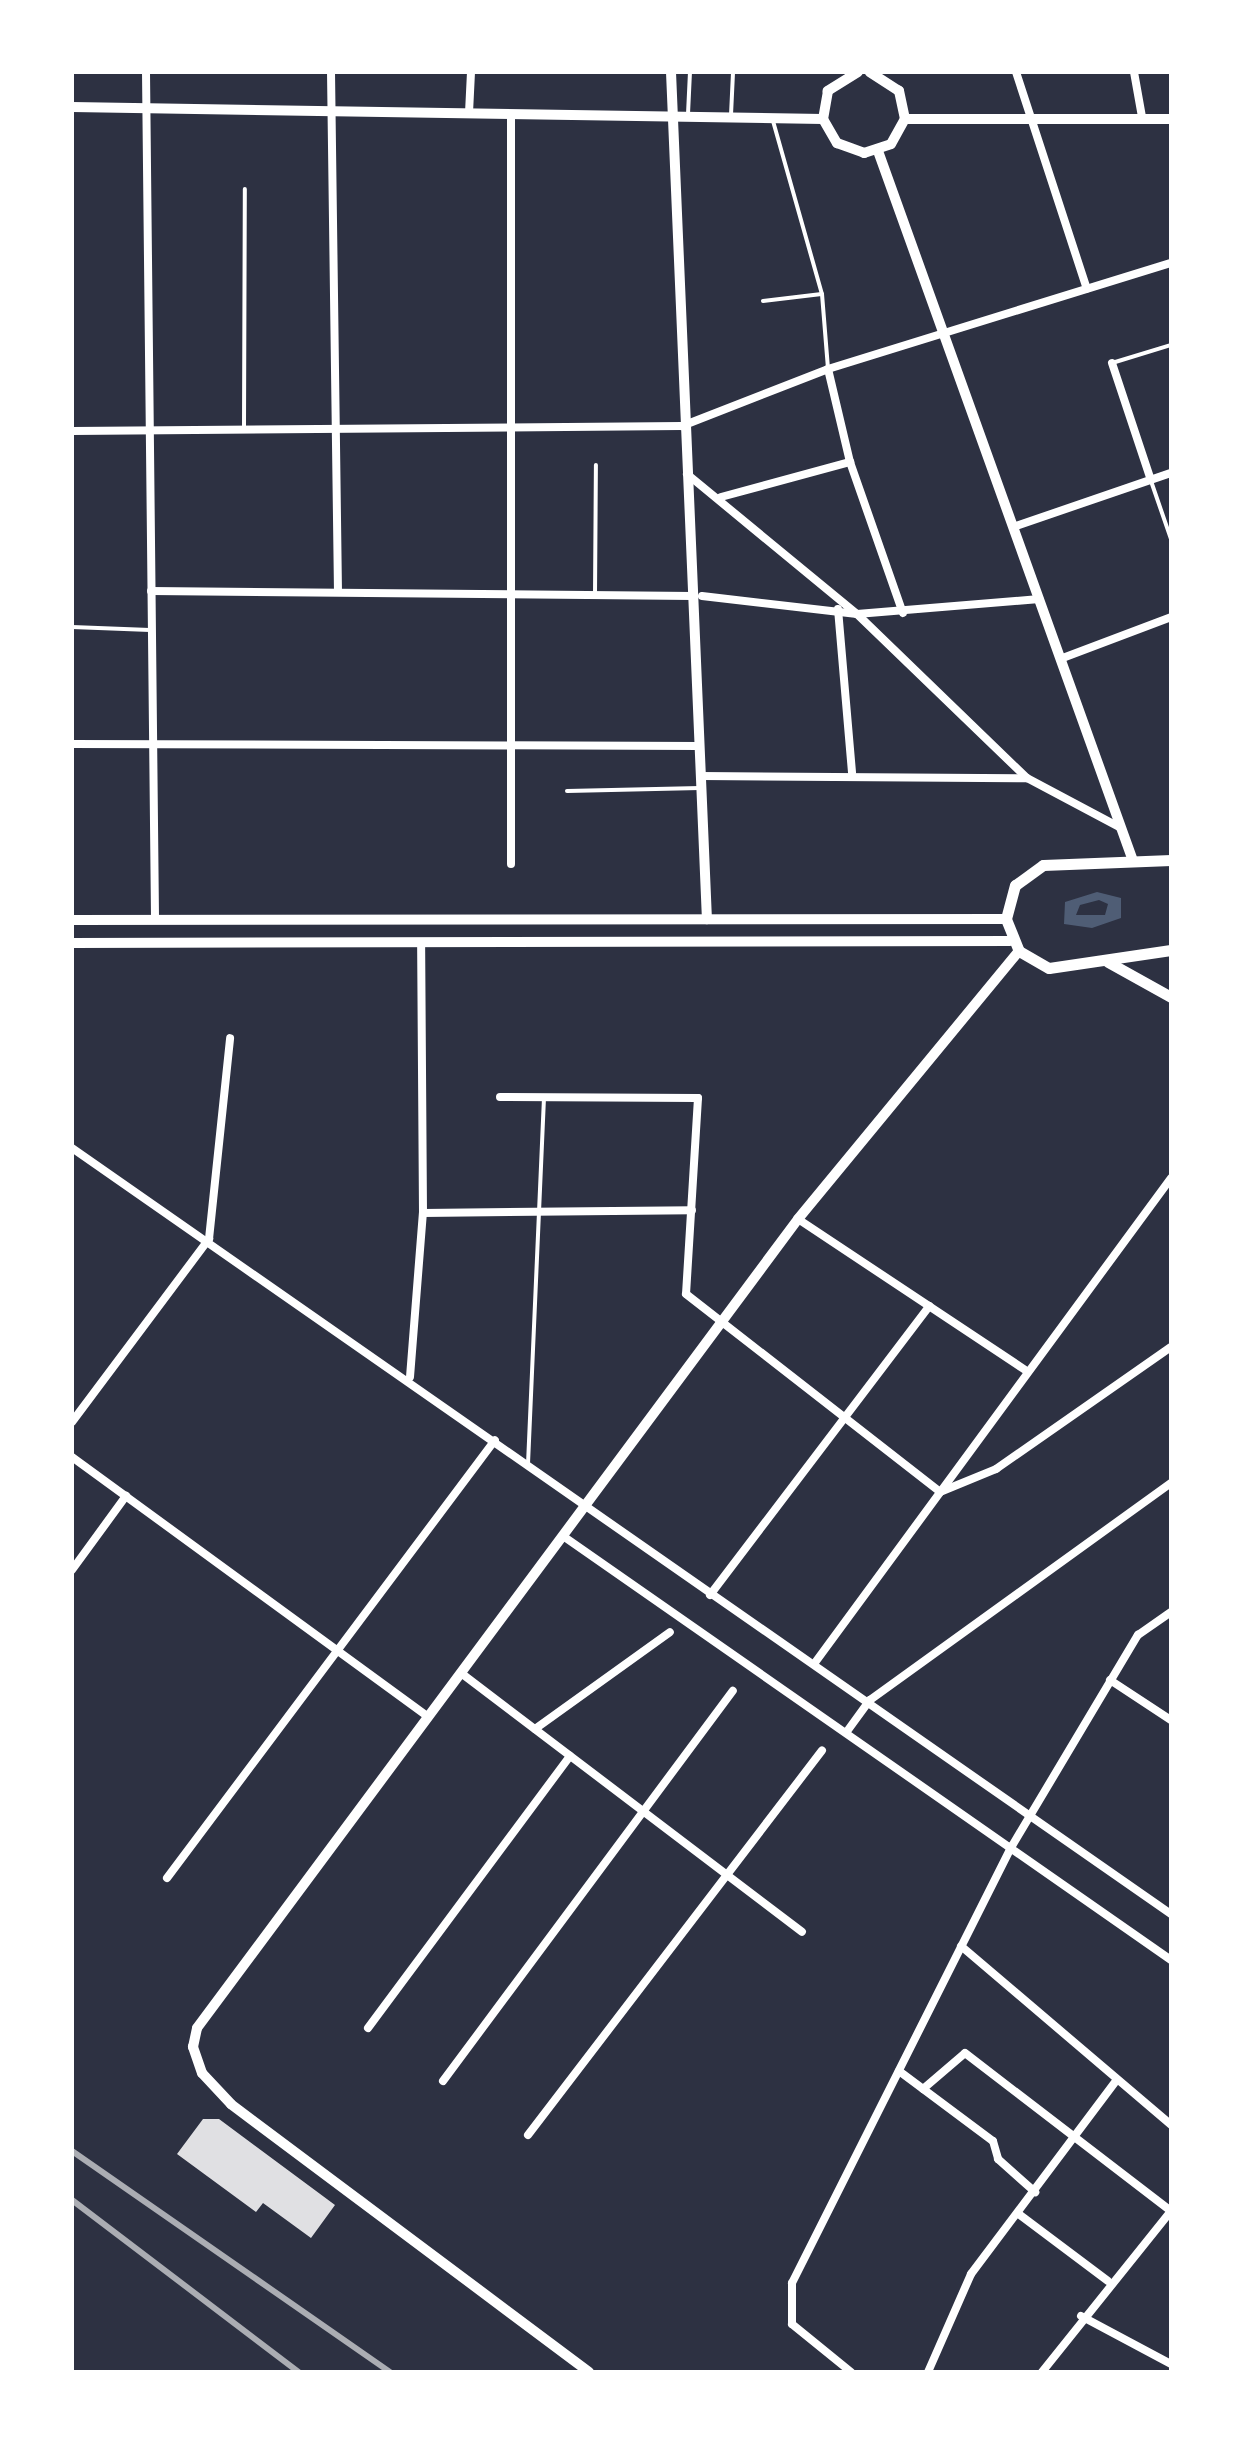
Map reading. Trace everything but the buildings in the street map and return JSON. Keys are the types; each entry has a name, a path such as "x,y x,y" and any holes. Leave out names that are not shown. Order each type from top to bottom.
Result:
{"main road":[{"path":"1169,858 1043,865 1015,885 1006,919 1010,941 1019,951 1049,968 1107,962 1171,950"},
{"path":"1107,962 1171,997"}],"street":[{"path":"146,72 155,919"},
{"path":"331,72 334,111 338,592"},
{"path":"469,113 471,72"},
{"path":"671,72 682,426 698,596 707,919"},
{"path":"853,72 828,91 823,119 837,143 878,151"},
{"path":"870,72 899,91 905,119"},
{"path":"1016,72 1087,289"},
{"path":"1134,72 1142,117"},
{"path":"72,107 823,119"},
{"path":"511,114 511,864"},
{"path":"878,151 905,119 1171,119"},
{"path":"878,151 1132,858"},
{"path":"72,431 682,426 828,369 944,336 1171,263"},
{"path":"1112,363 1151,480"},
{"path":"828,369 850,462 903,613"},
{"path":"721,497 850,462"},
{"path":"1013,527 1171,473"},
{"path":"687,474 721,497 857,614 1027,778 1121,828"},
{"path":"151,591 698,596 838,609 857,614 903,613 1039,599"},
{"path":"838,609 852,772"},
{"path":"1060,659 1171,617"},
{"path":"72,744 700,746"},
{"path":"701,776 852,772 1027,778"},
{"path":"72,920 1006,919"},
{"path":"72,943 1010,941"},
{"path":"410,1377 423,1213 421,942"},
{"path":"589,2372 231,2104 202,2073 193,2047 197,2028 798,1219 1019,951"},
{"path":"72,1422 209,1239 230,1038"},
{"path":"500,1097 698,1098 686,1294 940,1492"},
{"path":"72,1148 410,1377 710,1595 870,1700 1171,1914"},
{"path":"814,1664 1171,1178"},
{"path":"423,1213 692,1210"},
{"path":"798,1219 1028,1372"},
{"path":"710,1595 929,1306"},
{"path":"940,1492 996,1469 1171,1347"},
{"path":"167,1878 495,1440"},
{"path":"72,1457 427,1716"},
{"path":"848,1730 870,1700 1171,1483"},
{"path":"72,1570 126,1496"},
{"path":"563,1536 848,1730 1171,1960"},
{"path":"851,2372 792,2324 792,2283 1029,1815 1138,1635 1171,1612"},
{"path":"535,1729 670,1632"},
{"path":"461,1673 802,1932"},
{"path":"1110,1680 1171,1720"},
{"path":"443,2081 733,1691"},
{"path":"528,2135 822,1750"},
{"path":"368,2028 570,1756"},
{"path":"961,1946 1171,2125"},
{"path":"923,2089 965,2053 1171,2211 1108,2281 1042,2372"},
{"path":"899,2071 993,2141 998,2159 1035,2192"},
{"path":"928,2372 971,2274 1020,2215 1071,2132 1116,2081"},
{"path":"1020,2215 1108,2281"},
{"path":"1081,2316 1171,2364"}],"lane":[{"path":"688,117 690,72"},
{"path":"731,118 733,72"},
{"path":"772,118 822,294 828,369"},
{"path":"244,430 245,189"},
{"path":"72,275 72,364"},
{"path":"763,301 822,294"},
{"path":"1112,363 1171,345"},
{"path":"595,595 596,465"},
{"path":"1151,480 1171,539"},
{"path":"72,627 152,630"},
{"path":"567,791 702,788"},
{"path":"528,1464 543,1212 544,1097"}],"water":[{"path":"1097,892 1121,898 1121,918 1092,928 1064,924 1065,902","holes":["1099,900 1108,904 1105,915 1076,915 1080,905"]}],"railway":[{"path":"72,2151 390,2372"},
{"path":"72,2200 299,2372"}]}
